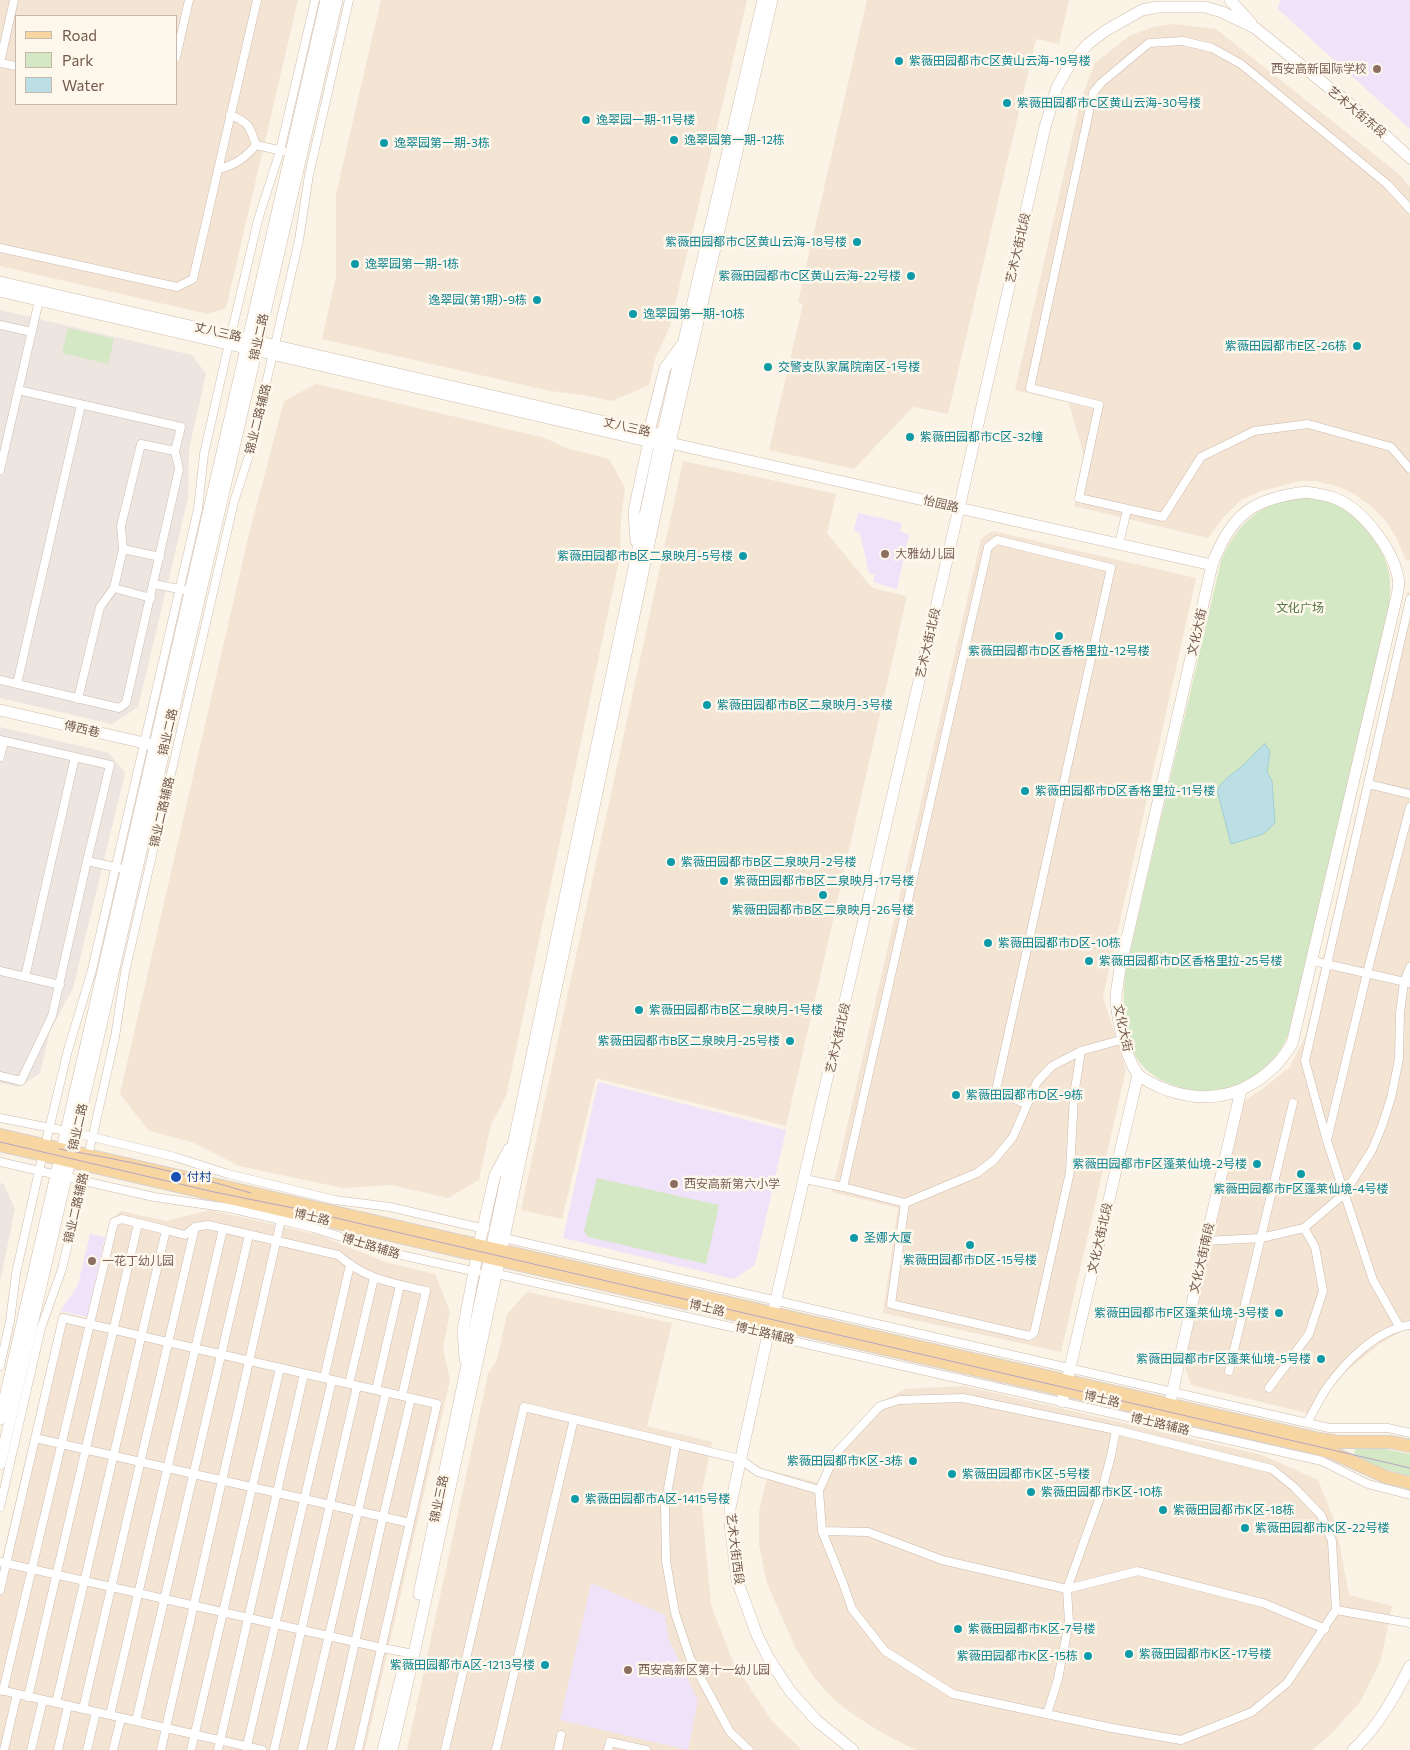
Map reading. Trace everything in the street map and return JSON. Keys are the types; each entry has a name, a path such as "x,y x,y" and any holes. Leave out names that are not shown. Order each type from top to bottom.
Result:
{"main road":[{"name":"博士路","path":"0,1135 45,1150"},
{"name":"博士路","path":"0,1145 66,1154 490,1255 1169,1409 1338,1442 1390,1442 1410,1446"},
{"name":"博士路","path":"1169,1409 1332,1453 1386,1477 1410,1483"}],"street":[{"path":"14,0 0,63 15,66"},
{"path":"178,50 189,0"},
{"path":"0,248 177,287 193,279 257,0"},
{"path":"154,584 190,592 204,454 258,220 291,153 315,0"},
{"name":"锦业二路","path":"0,1464 126,869 190,592 253,345 291,153 326,0"},
{"name":"锦业二路","path":"291,153 337,0"},
{"name":"锦业二路辅路","path":"0,1507 41,1328 62,1269 115,1037 129,952 234,502 251,449 274,350 299,240 309,176 349,0"},
{"path":"490,1255 637,556 634,511 658,439 684,340 763,0"},
{"path":"490,1255 658,439 772,0"},
{"path":"1230,0 1255,28"},
{"name":"艺术大街东段","path":"1142,5 1205,7 1222,12 1255,28 1362,114 1410,158"},
{"name":"艺术大街北段","path":"772,1318 1045,127 1057,88 1070,64 1088,44 1142,5"},
{"path":"11,14 16,15"},
{"path":"1410,209 1387,184 1241,64 1212,48 1183,41 1149,43 1101,82 1093,92 1030,388 1099,405 1079,498 1127,510 1163,517 1201,457 1254,432 1308,424 1391,447 1410,469"},
{"path":"230,115 240,119 251,128 256,145"},
{"path":"256,145 291,153"},
{"path":"219,169 231,166 245,158 256,145"},
{"name":"丈八三路","path":"0,282 40,296"},
{"name":"丈八三路","path":"0,291 40,296 658,439"},
{"path":"0,470 40,296"},
{"path":"0,325 32,332"},
{"path":"0,680 119,708 126,703 179,470 175,451 181,427 18,390"},
{"path":"17,684 81,405"},
{"name":"怡园路","path":"658,439 1212,565"},
{"path":"78,699 100,607 114,588 123,549 122,526 141,444 175,451"},
{"name":"文化大街","path":"1307,492 1334,498 1356,511 1377,534 1404,577 1395,604 1313,961 1292,1044 1277,1065 1257,1081 1229,1095 1209,1097 1188,1096 1161,1088 1138,1075 1131,1062 1117,1009 1116,995 1120,969 1212,565 1220,545 1230,528 1254,506 1282,495 1307,492"},
{"path":"1119,544 1127,510"},
{"path":"843,1187 988,547 997,540 1111,568 996,1090 1027,1105"},
{"path":"123,549 160,556"},
{"path":"114,588 151,598"},
{"path":"1399,1326 1373,1280 1327,1141 1305,1060 1410,598"},
{"name":"傅西巷","path":"0,710 155,745"},
{"path":"0,758 2,741 110,765 52,1016 21,1081 0,1076"},
{"path":"25,977 74,757"},
{"path":"1368,784 1410,794"},
{"path":"1327,1141 1367,972 1410,807"},
{"path":"0,1366 10,1320 16,1273 68,1050 92,970 126,869 87,861"},
{"path":"1313,961 1407,982"},
{"path":"1206,1241 1261,1238 1304,1228 1344,1194 1372,1150 1391,1098 1399,1059 1400,1013 1410,966"},
{"path":"0,971 60,985"},
{"path":"805,1179 905,1203 977,1173 994,1160 1013,1137 1037,1082 1052,1066 1080,1051 1124,1039"},
{"path":"905,1203 891,1304 1028,1336 1034,1333 1070,1172 1074,1095 1080,1051"},
{"name":"文化大街北段","path":"1066,1385 1138,1075"},
{"name":"文化大街南段","path":"1169,1409 1242,1090"},
{"path":"1228,1371 1293,1103"},
{"name":"博士路辅路","path":"0,1118 174,1156 228,1174 335,1200 390,1207 483,1228 490,1255"},
{"path":"490,1255 483,1228 495,1175 515,1136"},
{"name":"博士路辅路","path":"0,1162 154,1197 230,1208 313,1228 392,1253 490,1255 1169,1409 1322,1461 1368,1484 1410,1495"},
{"name":"锦业二路","path":"0,1420 62,1176"},
{"path":"262,1750 246,1748 220,1740 2,1691 114,1222 122,1219 185,1234 196,1228 208,1225 338,1255 350,1265 374,1278 426,1291 402,1396"},
{"path":"161,1750 281,1220"},
{"path":"28,1697 138,1224"},
{"path":"83,1709 196,1228"},
{"path":"1269,1388 1309,1334 1323,1291 1315,1247 1304,1228"},
{"path":"110,1715 223,1229"},
{"path":"56,1703 166,1230"},
{"path":"136,1721 249,1235"},
{"name":"锦业三路","path":"383,1750 411,1653 465,1373 490,1255"},
{"name":"锦业三路","path":"392,1750 490,1255"},
{"path":"246,1748 303,1499 350,1265"},
{"path":"274,1750 330,1505 374,1278"},
{"path":"376,1390 400,1284"},
{"path":"0,1590 3,1563 63,1318 437,1404 358,1750"},
{"name":"艺术大街西段","path":"772,1318 730,1508 737,1580 757,1635 768,1657 790,1691 817,1721 853,1750"},
{"path":"1307,1423 1325,1391 1353,1357 1375,1339 1399,1326 1410,1324"},
{"path":"191,1750 280,1368"},
{"path":"218,1750 304,1374"},
{"path":"302,1750 386,1392"},
{"path":"332,1750 411,1398"},
{"path":"963,1398 1116,1430 1272,1469 1294,1487 1320,1515 1332,1541 1336,1610 1287,1684 1252,1712 1181,1740 953,1694 885,1651 852,1609 822,1530 819,1490 836,1453 880,1406 899,1400 963,1398"},
{"path":"445,1750 524,1407 740,1459 758,1472 819,1490"},
{"name":"博士路辅路","path":"1169,1409 1307,1423 1328,1428 1388,1428 1410,1433"},
{"path":"496,1750 574,1419"},
{"path":"1047,1714 1058,1680 1069,1622 1067,1589 1100,1497 1116,1430"},
{"path":"35,1438 410,1523"},
{"path":"676,1444 665,1505 666,1561 675,1613 690,1658 730,1732 749,1750"},
{"path":"822,1530 868,1532 942,1560 1067,1589 1138,1571 1263,1603 1325,1629"},
{"path":"3,1563 411,1653"},
{"path":"1336,1610 1410,1623"},
{"path":"1354,1750 1375,1726 1410,1666"},
{"path":"4,1750 17,1694"},
{"path":"31,1750 43,1700"},
{"path":"58,1750 68,1706"},
{"path":"87,1750 96,1712"},
{"path":"113,1750 121,1718"},
{"path":"558,1750 561,1735"},
{"path":"608,1750 610,1742 646,1750"}],"shaded area":[{"path":"0,0 298,0 226,308 208,314 0,266"},
{"path":"381,0 747,0 670,326 655,359 649,385 612,401 550,391 322,339 336,277 336,194"},
{"path":"867,0 1069,0 1059,44 1036,39 948,414 913,407 854,469 769,450 803,304 798,302"},
{"name":"西安高新国际学校","path":"1280,0 1410,0 1410,129 1278,9"},
{"path":"1174,24 1216,29 1399,174 1410,187 1410,560 1406,560 1396,537 1386,521 1371,506 1354,494 1337,486 1315,481 1300,481 1261,491 1241,500 1224,517 1208,538 1074,506 1085,459 1069,403 1015,390 1081,99 1095,63 1129,36 1153,27"},
{"path":"0,310 192,355 206,374 189,449 188,498 138,707 112,724 0,698"},
{"path":"316,384 545,438 566,448 609,459 625,488 621,518 620,556 506,1097 491,1124 479,1180 448,1198 391,1185 343,1188 239,1166 192,1142 149,1131 120,1094 248,538 284,401"},
{"path":"683,461 836,494 827,533 872,588 907,596 786,1126 596,1078 562,1219 521,1210"},
{"name":"大雅幼儿园","path":"858,513 902,523 900,532 909,534 897,589 873,582 875,575 869,573 860,533 854,530"},
{"path":"992,531 1196,578 1103,997 1126,1070 1061,1352 883,1313 898,1208 832,1192 981,539"},
{"path":"1407,592 1410,592 1410,1330 1402,1331 1380,1344 1339,1377 1328,1391 1315,1415 1191,1385 1184,1363 1243,1102 1290,1067 1305,1037"},
{"path":"0,727 109,753 125,773 73,988 50,1031 40,1073 19,1087 0,1083"},
{"name":"西安高新第六小学","path":"598,1082 786,1130 755,1265 734,1279 563,1238"},
{"path":"0,1183 4,1184 15,1209 0,1282"},
{"path":"210,1210 319,1235 385,1262 435,1274 450,1312 443,1348 450,1380 365,1750 0,1750 0,1568 60,1312 87,1318 110,1220 121,1211 166,1221"},
{"name":"一花丁幼儿园","path":"90,1234 105,1237 87,1317 60,1311 78,1285"},
{"path":"527,1292 672,1323 647,1426 712,1442 701,1497 711,1605 733,1662 772,1721 802,1750 407,1750 488,1374 497,1360 507,1314"},
{"path":"964,1386 1262,1455 1318,1480 1336,1525 1349,1595 1392,1606 1381,1660 1360,1702 1329,1736 1312,1750 916,1750 884,1734 833,1699 814,1677 795,1647 767,1583 759,1544 759,1512 769,1470 819,1483 834,1450 879,1403 906,1389"},
{"name":"西安高新区第十一幼儿园","path":"591,1583 665,1615 669,1640 698,1700 688,1750 560,1720"}],"green space":[{"path":"68,328 114,339 108,364 62,353"},
{"name":"文化广场","path":"1302,497 1333,503 1352,514 1369,532 1382,553 1389,573 1389,612 1293,1021 1285,1042 1276,1056 1265,1067 1253,1077 1240,1084 1210,1091 1179,1087 1162,1080 1146,1070 1133,1050 1124,1015 1126,968 1221,561 1235,536 1252,517 1274,504"},
{"path":"597,1178 719,1205 706,1264 588,1237 584,1231"},
{"path":"1356,1447 1380,1448 1410,1454 1410,1476 1353,1458"}],"water":[{"path":"1265,744 1270,751 1267,772 1272,781 1275,823 1263,834 1231,844 1217,790 1225,780"}],"tram line":[{"path":"0,1142 214,1192 293,1208 1410,1468"},
{"path":"59,1149 156,1168 251,1193"}],"place":[{"name":"紫薇田园都市C区黄山云海-19号楼","path":"899,61"},
{"name":"西安高新国际学校","path":"1377,69"},
{"name":"紫薇田园都市C区黄山云海-30号楼","path":"1007,103"},
{"name":"逸翠园一期-11号楼","path":"586,120"},
{"name":"逸翠园第一期-12栋","path":"674,140"},
{"name":"逸翠园第一期-3栋","path":"384,143"},
{"name":"紫薇田园都市C区黄山云海-18号楼","path":"857,242"},
{"name":"逸翠园第一期-1栋","path":"355,264"},
{"name":"紫薇田园都市C区黄山云海-22号楼","path":"911,276"},
{"name":"逸翠园(第1期)-9栋","path":"537,300"},
{"name":"逸翠园第一期-10栋","path":"633,314"},
{"name":"紫薇田园都市E区-26栋","path":"1357,346"},
{"name":"交警支队家属院南区-1号楼","path":"768,367"},
{"name":"紫薇田园都市C区-32幢","path":"910,437"},
{"name":"大雅幼儿园","path":"885,554"},
{"name":"紫薇田园都市B区二泉映月-5号楼","path":"743,556"},
{"name":"紫薇田园都市D区香格里拉-12号楼","path":"1059,636"},
{"name":"紫薇田园都市B区二泉映月-3号楼","path":"707,705"},
{"name":"紫薇田园都市D区香格里拉-11号楼","path":"1025,791"},
{"name":"紫薇田园都市B区二泉映月-2号楼","path":"671,862"},
{"name":"紫薇田园都市B区二泉映月-17号楼","path":"724,881"},
{"name":"紫薇田园都市B区二泉映月-26号楼","path":"823,895"},
{"name":"紫薇田园都市D区-10栋","path":"988,943"},
{"name":"紫薇田园都市D区香格里拉-25号楼","path":"1089,961"},
{"name":"紫薇田园都市B区二泉映月-1号楼","path":"639,1010"},
{"name":"紫薇田园都市B区二泉映月-25号楼","path":"790,1041"},
{"name":"紫薇田园都市D区-9栋","path":"956,1095"},
{"name":"紫薇田园都市F区蓬莱仙境-2号楼","path":"1257,1164"},
{"name":"紫薇田园都市F区蓬莱仙境-4号楼","path":"1301,1174"},
{"name":"付村","path":"176,1177"},
{"name":"西安高新第六小学","path":"674,1184"},
{"name":"圣娜大厦","path":"854,1238"},
{"name":"紫薇田园都市D区-15号楼","path":"970,1245"},
{"name":"一花丁幼儿园","path":"92,1261"},
{"name":"紫薇田园都市F区蓬莱仙境-3号楼","path":"1279,1313"},
{"name":"紫薇田园都市F区蓬莱仙境-5号楼","path":"1321,1359"},
{"name":"紫薇田园都市K区-3栋","path":"913,1461"},
{"name":"紫薇田园都市K区-5号楼","path":"952,1474"},
{"name":"紫薇田园都市K区-10栋","path":"1031,1492"},
{"name":"紫薇田园都市A区-1415号楼","path":"575,1499"},
{"name":"紫薇田园都市K区-18栋","path":"1163,1510"},
{"name":"紫薇田园都市K区-22号楼","path":"1245,1528"},
{"name":"紫薇田园都市K区-7号楼","path":"958,1629"},
{"name":"紫薇田园都市K区-17号楼","path":"1129,1654"},
{"name":"紫薇田园都市K区-15栋","path":"1088,1656"},
{"name":"紫薇田园都市A区-1213号楼","path":"545,1665"},
{"name":"西安高新区第十一幼儿园","path":"628,1670"}]}
